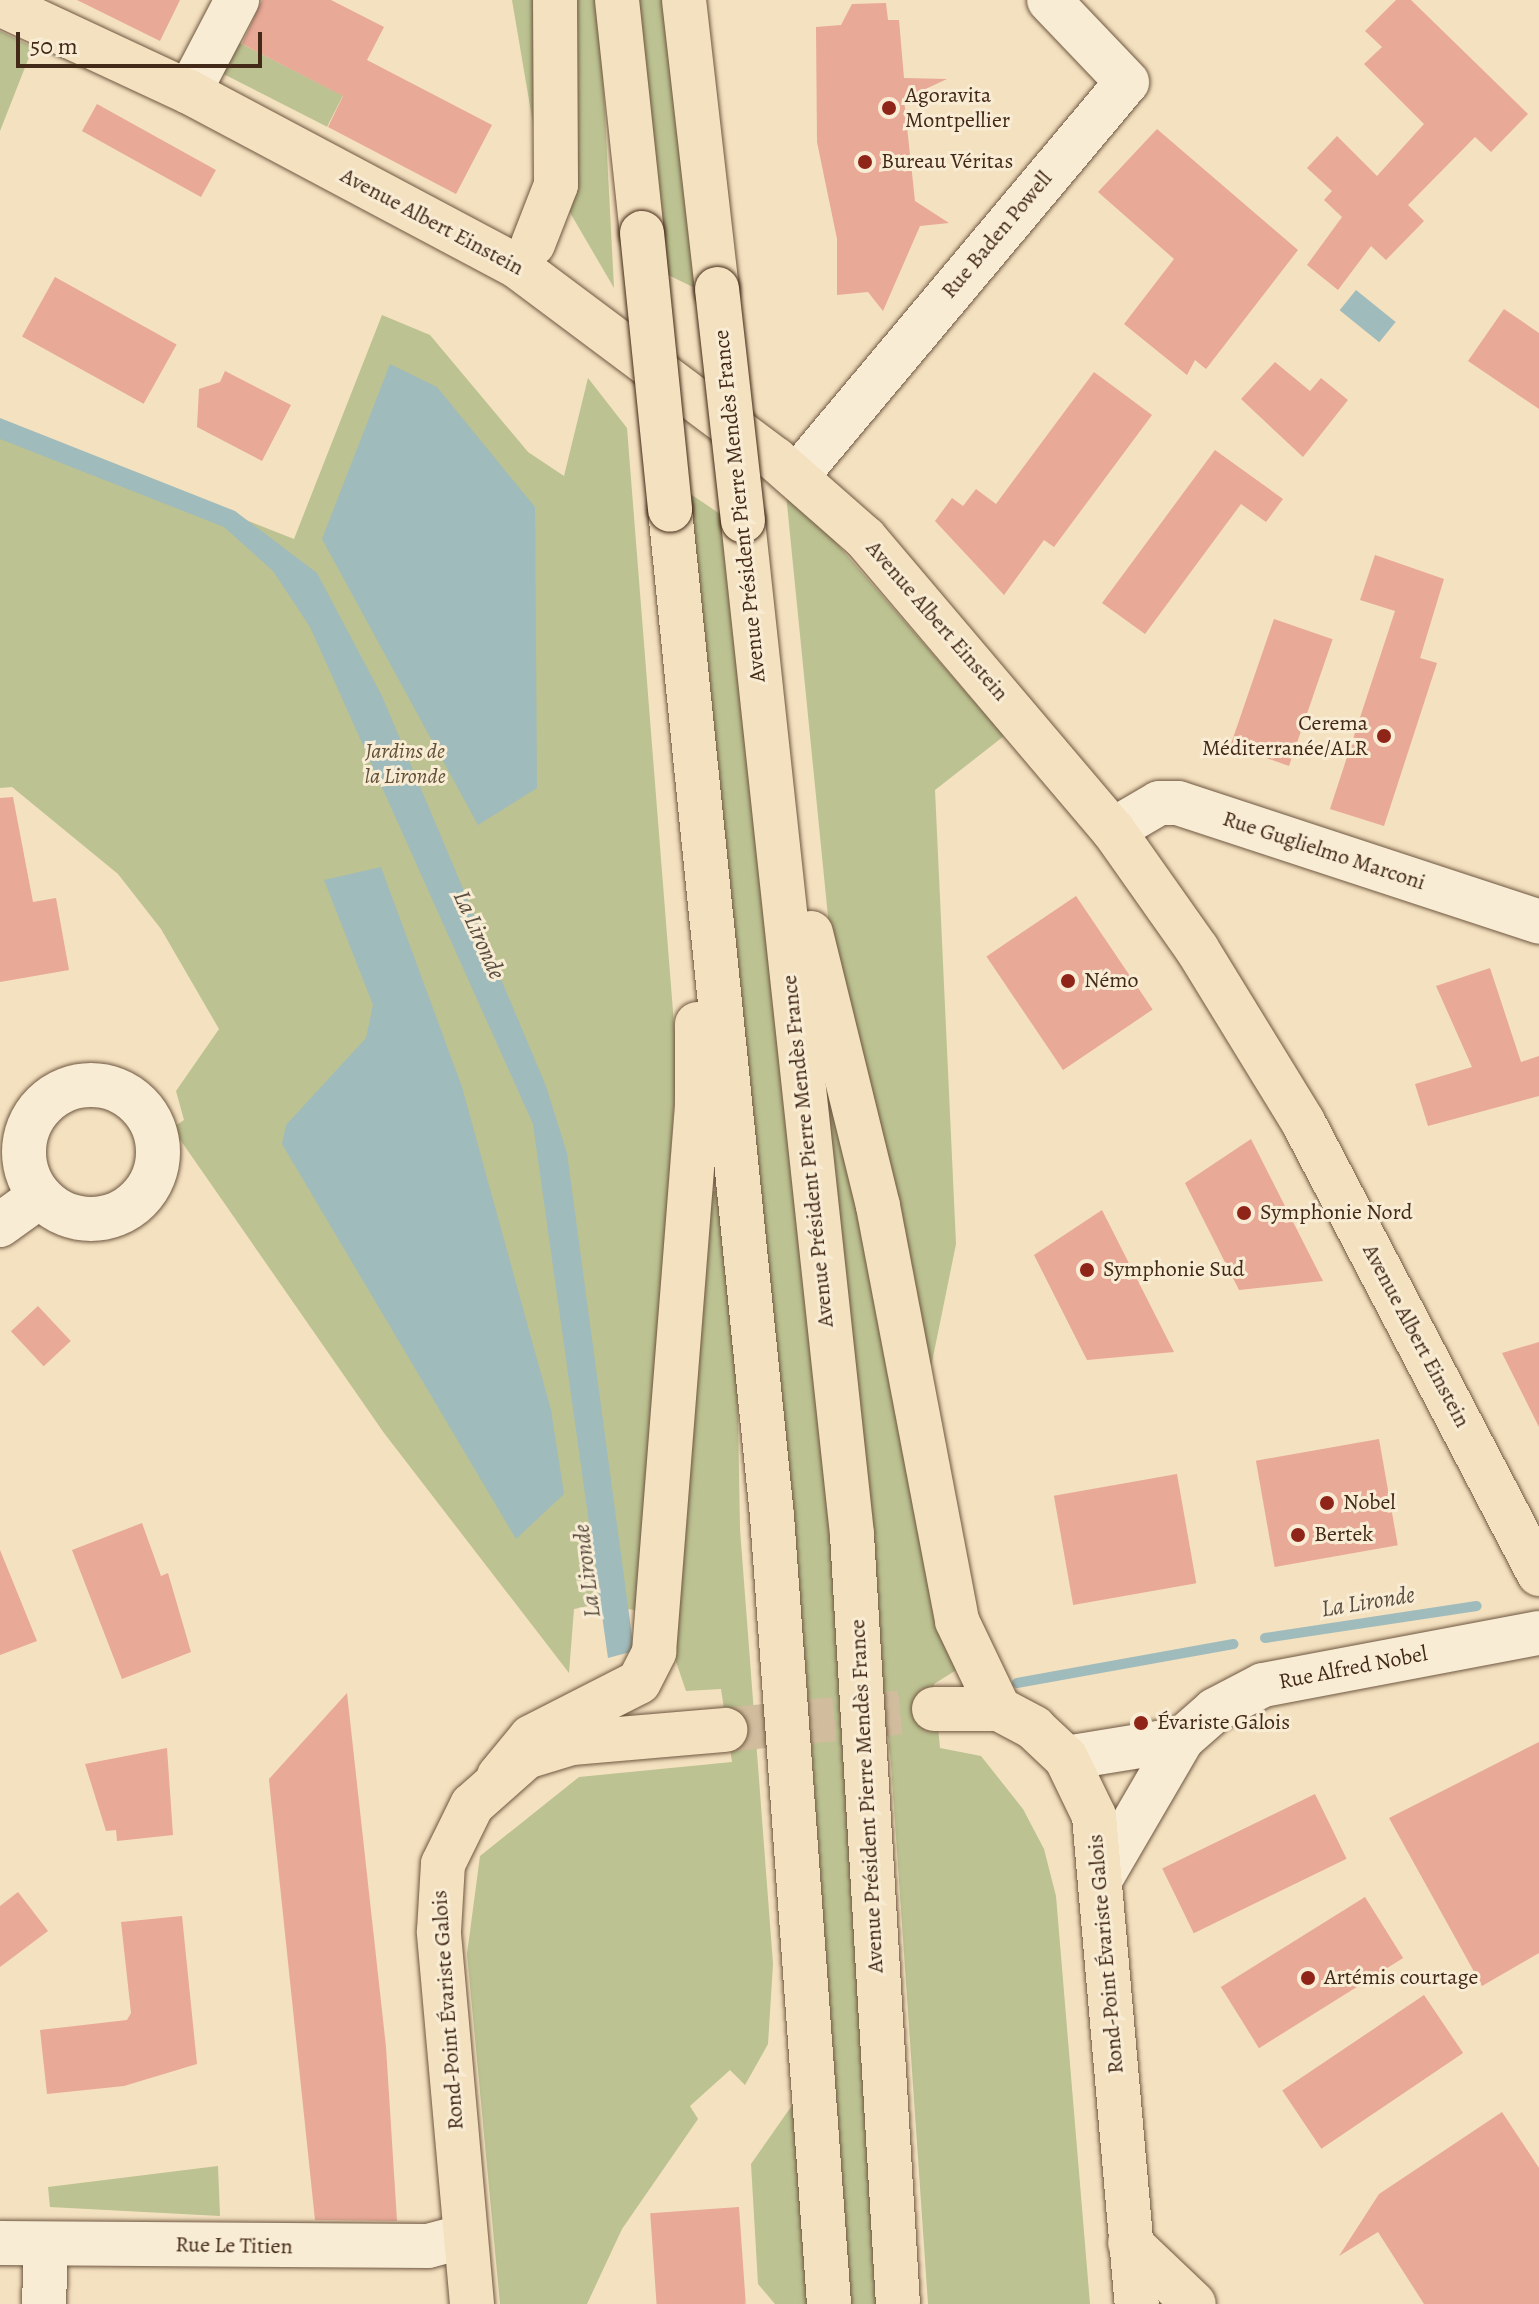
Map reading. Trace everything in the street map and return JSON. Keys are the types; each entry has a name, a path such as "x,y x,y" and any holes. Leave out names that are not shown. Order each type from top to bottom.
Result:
{"main road":[{"path":"525,256 556,185 555,0"},
{"path":"617,0 772,1516 829,2304"},
{"name":"Avenue Président Pierre Mendès France","path":"684,0 852,1535 898,2304"},
{"name":"Avenue Albert Einstein","path":"0,4 189,92 525,256 796,477 865,538 956,639 1113,830 1303,1122 1539,1574"},
{"path":"778,865 803,891 829,1031 878,1206 957,1621 999,1709 934,1709"},
{"path":"499,1776 531,1737 639,1682 654,1652 697,1106 697,989 716,969"},
{"name":"Rond-Point Évariste Galois","path":"999,1709 1066,1758 1094,1816 1137,2304"},
{"name":"Rond-Point Évariste Galois","path":"472,2304 437,1894 455,1837 499,1776 526,1757 572,1743 725,1730"},
{"path":"1130,2243 1194,2304"}],"street":[{"path":"189,92 237,0"},
{"name":"Rue Baden Powell","path":"796,477 1127,82 1049,0"},
{"name":"Rue Guglielmo Marconi","path":"1113,830 1159,803 1178,803 1539,922"},
{"path":"0,1225 39,1197"},
{"name":"Rue Alfred Nobel","path":"1066,1758 1182,1739 1263,1685 1539,1633"},
{"name":"Rue Alfred Nobel","path":"1100,1880 1182,1739"},
{"name":"Rue Le Titien","path":"0,2243 447,2246 465,2236"},
{"path":"44,2304 46,2244"}],"green space":[{"path":"512,0 538,0 539,159"},
{"path":"570,0 599,0 614,288 565,204"},
{"path":"634,0 665,0 697,289 662,272"},
{"path":"0,31 33,47 0,131"},
{"path":"236,41 343,95 327,127 220,72"},
{"name":"Jardins de la Lironde","path":"382,315 430,335 528,452 564,476 588,378 627,428 677,1062 640,1611 598,1604 574,1609 569,1673 384,1433 172,1128 184,1120 176,1091 219,1029 161,929 118,874 12,787 0,788 0,423 294,539"},
{"path":"785,484 1004,736 935,790 956,1244 930,1372 834,977"},
{"path":"686,491 726,518 844,1675 886,2304 851,2304 806,1676"},
{"path":"826,1076 860,1195 961,1667 934,1684 940,1748 981,1756 1023,1809 1044,1849 1056,1896 1090,2304 928,2304 891,1764 818,1078"},
{"path":"705,1191 719,1191 737,1365 740,1529 773,1964 768,2044 745,2085 730,2070 690,2106 698,2119 622,2229 587,2304 500,2304 467,1954 480,1856 579,1777 732,1762 721,1689 686,1691 672,1650"},
{"path":"800,2094 815,2304 775,2304 758,2284 751,2164"},
{"path":"218,2166 220,2216 50,2207 48,2187"}],"water":[{"path":"1356,290 1396,322 1379,342 1340,310"},
{"path":"390,364 437,387 535,507 537,788 478,825 322,539"},
{"path":"0,418 235,511 317,573 382,696 546,1086 567,1153 634,1651 608,1658 533,1124 310,627 273,571 224,527 0,439"},
{"path":"381,867 462,1087 551,1410 564,1494 516,1539 282,1144 286,1125 366,1038 373,1005 324,880"}],"building":[{"path":"77,0 180,0 160,41"},
{"path":"262,0 331,0 384,27 367,60 492,125 456,194 328,127 343,96 242,44"},
{"path":"1396,0 1411,0 1528,114 1491,152 1475,137 1408,205 1424,221 1386,260 1371,246 1338,290 1307,265 1342,217 1324,200 1332,191 1307,168 1337,136 1377,176 1424,124 1364,64 1382,47 1365,31"},
{"name":"Bureau Véritas","path":"886,3 888,20 899,20 904,78 947,79 904,99 915,201 949,223 920,226 883,311 868,292 837,295 837,239 817,142 816,27 841,25 852,4"},
{"path":"97,104 216,170 201,197 82,131"},
{"path":"1157,129 1298,250 1206,369 1195,360 1187,375 1124,324 1174,259 1098,192"},
{"path":"55,277 177,344 144,404 22,336"},
{"path":"1504,309 1539,333 1539,409 1468,361"},
{"path":"1275,362 1310,391 1321,378 1348,400 1303,457 1241,399"},
{"path":"225,371 291,405 262,461 197,427 199,389 220,382"},
{"path":"1094,372 1152,415 1054,547 1044,540 1004,595 935,521 952,498 963,506 976,489 996,504"},
{"path":"1215,450 1283,499 1266,522 1241,504 1145,634 1102,603"},
{"name":"Cerema Méditerranée/ALR","path":"1375,555 1444,579 1420,658 1437,663 1384,826 1330,809 1395,611 1360,600"},
{"path":"1274,619 1333,639 1289,766 1230,746"},
{"path":"13,797 33,902 56,898 69,970 0,982 0,798"},
{"name":"Némo","path":"1076,896 1153,1010 1063,1070 986,956"},
{"path":"1490,968 1521,1062 1539,1056 1539,1096 1428,1126 1415,1084 1472,1067 1436,986"},
{"name":"Symphonie Nord","path":"1251,1139 1323,1281 1239,1290 1185,1183"},
{"name":"Symphonie Sud","path":"1102,1210 1174,1352 1087,1360 1034,1255"},
{"path":"38,1306 71,1341 44,1366 11,1331"},
{"path":"1539,1342 1539,1427 1502,1353"},
{"name":"Nobel","path":"1379,1439 1398,1545 1275,1567 1256,1461"},
{"path":"1177,1474 1196,1583 1073,1605 1054,1496"},
{"path":"142,1523 161,1576 168,1573 191,1652 122,1679 72,1550"},
{"path":"0,1550 37,1641 0,1655"},
{"path":"347,1693 386,2047 397,2221 315,2220 270,1790 269,1779"},
{"path":"1539,1742 1539,1953 1482,1986 1389,1818"},
{"path":"167,1748 173,1835 117,1841 116,1830 106,1831 85,1764"},
{"path":"1315,1794 1347,1859 1194,1933 1162,1869"},
{"path":"18,1892 48,1931 0,1967 0,1906"},
{"path":"1365,1897 1403,1958 1259,2048 1221,1987"},
{"path":"182,1916 197,2064 124,2086 47,2094 40,2030 127,2020 131,2013 121,1922"},
{"path":"1424,1995 1463,2053 1321,2149 1282,2091"},
{"path":"1502,2112 1539,2168 1539,2304 1424,2304 1378,2232 1339,2256 1379,2194"},
{"path":"739,2207 746,2304 657,2304 650,2213"}],"waterway":[{"name":"La Lironde","path":"1265,1638 1477,1606"},
{"name":"La Lironde","path":"1017,1683 1234,1644"}],"tunnel":[{"path":"725,1730 934,1709"}],"place":[{"name":"Agoravita Montpellier","path":"889,108"},
{"name":"Bureau Véritas","path":"865,162"},
{"name":"Cerema Méditerranée/ALR","path":"1384,736"},
{"name":"Némo","path":"1068,981"},
{"name":"Symphonie Nord","path":"1244,1213"},
{"name":"Symphonie Sud","path":"1087,1270"},
{"name":"Nobel","path":"1327,1503"},
{"name":"Bertek","path":"1298,1535"},
{"name":"Évariste Galois","path":"1141,1723"},
{"name":"Artémis courtage","path":"1308,1978"}]}
